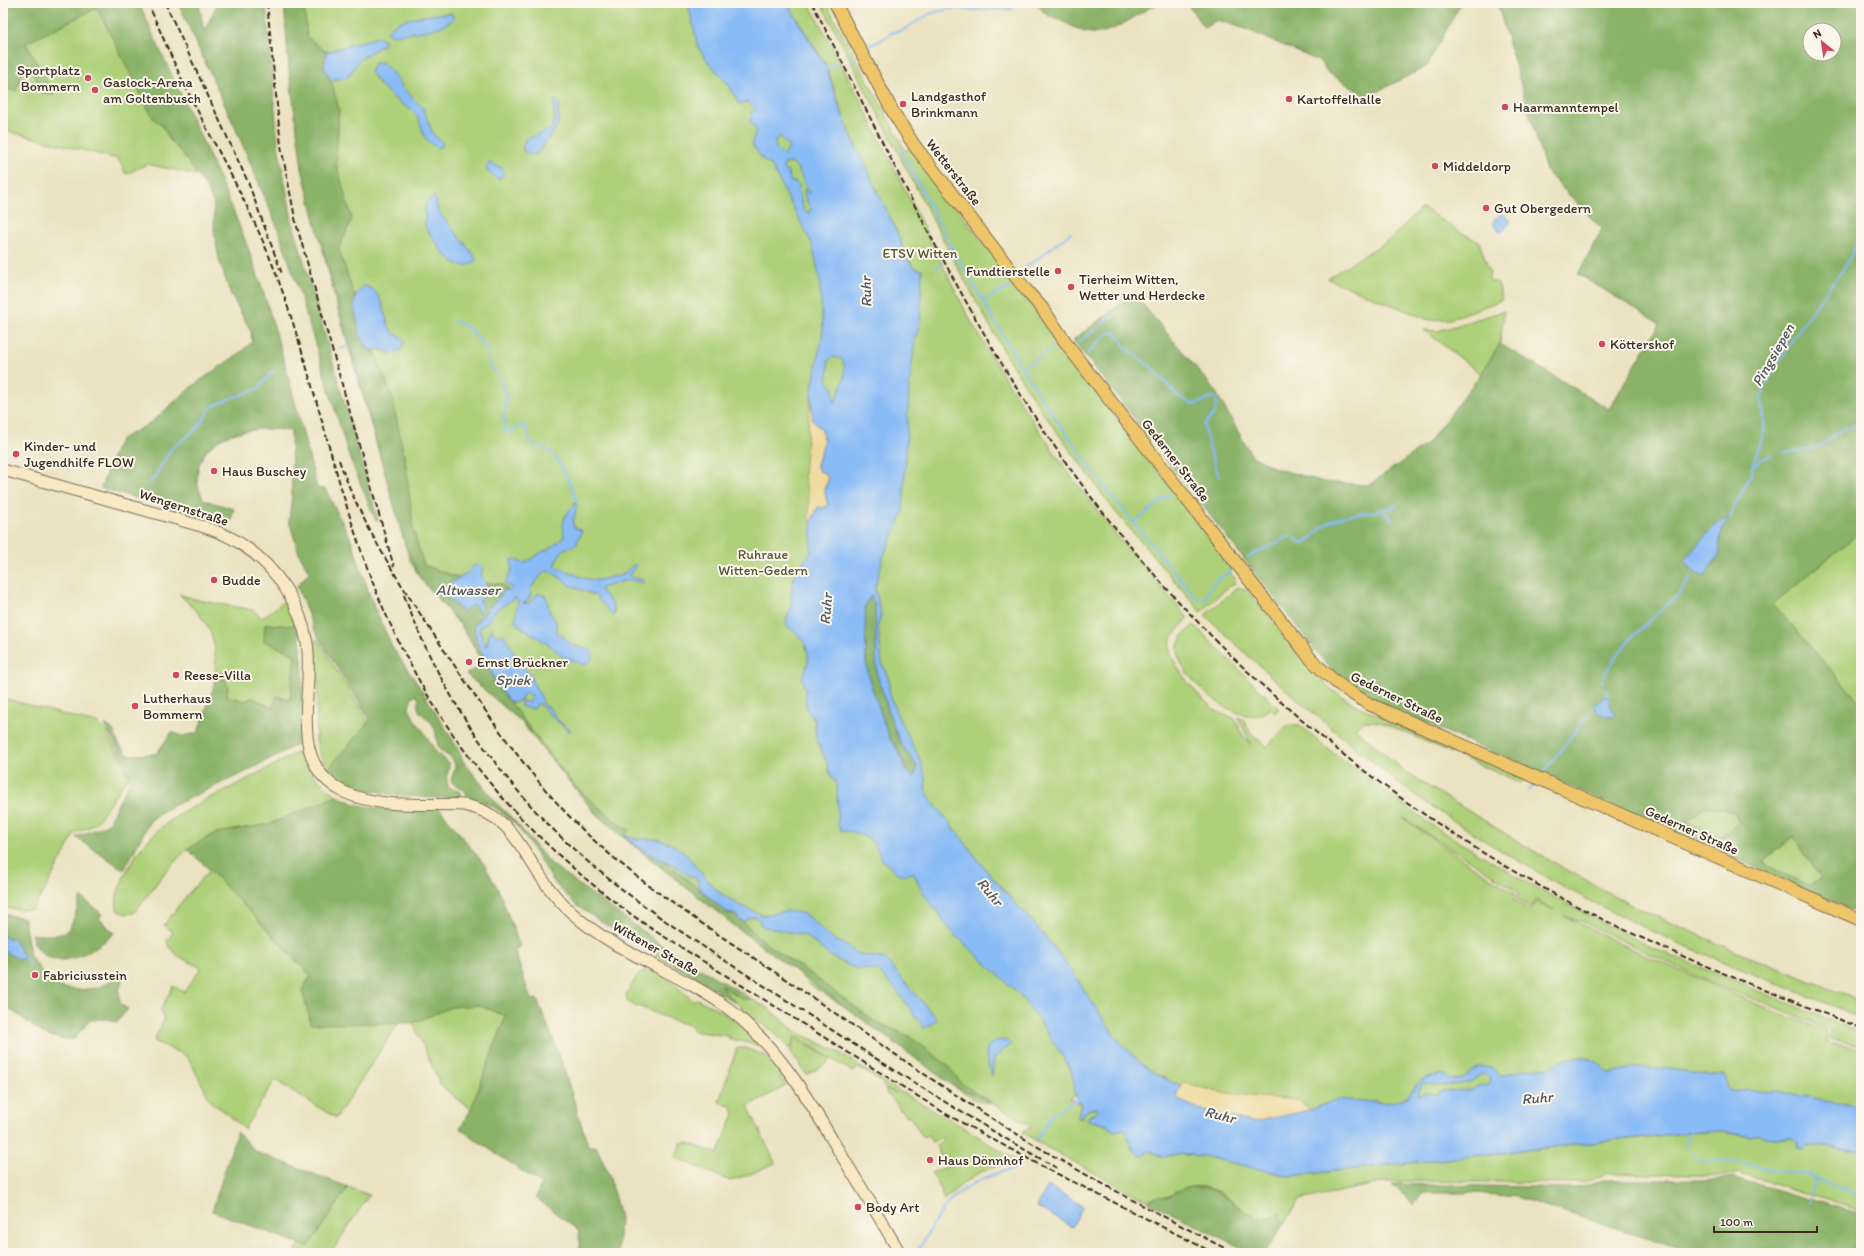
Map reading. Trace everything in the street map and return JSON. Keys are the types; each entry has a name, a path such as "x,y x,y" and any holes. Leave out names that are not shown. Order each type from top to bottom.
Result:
{"main road":[{"name":"Wetterstraße","path":"835,3 893,112 914,145 1026,290 1042,308"},
{"name":"Gederner Straße","path":"1042,308 1071,350 1310,658 1338,685 1369,704 1861,920"},
{"name":"Wengernstraße","path":"3,470 214,530 244,546 259,558 286,589 302,624 307,643 309,665 306,719 308,743 313,761 324,779"},
{"name":"Wittener Straße","path":"324,779 343,792 360,798 393,803 464,805 475,807 489,813 514,835 550,891 574,915 614,942 718,1002 747,1023 760,1035 794,1077 900,1253"}],"green space":[{"path":"3,3 139,3 218,176 243,235 275,329 317,488 325,489 350,537 370,596 392,647 421,689 457,747 463,761 499,806 511,817 550,863 667,949 752,999 743,999 720,985 735,1003 707,984 631,941 577,906 556,885 514,822 494,807 470,798 461,788 452,783 451,780 455,768 454,762 440,750 434,727 419,711 419,699 415,695 411,699 409,708 415,721 422,729 436,752 449,763 447,784 448,787 460,792 460,797 438,798 379,792 353,784 328,769 370,720 314,630 297,586 309,572 299,553 289,521 292,495 291,431 265,429 238,433 225,437 214,444 205,453 198,470 197,479 200,492 204,500 234,509 229,527 199,516 101,488 114,452 121,439 149,424 195,384 240,353 252,342 251,331 231,295 219,260 214,230 214,205 207,189 182,153 170,140 162,125 153,118 97,8 26,43 54,95 42,93 33,72 23,70 16,91 4,89 3,91"},
{"path":"178,3 199,3 204,32 218,3 266,3 278,145 292,220 378,520 376,521 349,456 300,294 278,229 238,134"},
{"path":"284,3 304,3 307,37 326,52 324,67 331,80 339,109 336,163 352,219 339,249 358,307 392,397 405,459 414,533 424,565 470,582 502,584 506,589 474,625 476,640 497,685 569,780 623,827 630,830 624,837 667,863 727,912 737,916 765,943 812,975 874,1021 911,1037 948,1066 962,1084 991,1102 953,1086 741,931 618,833 595,813 524,724 466,674 477,668 480,661 476,649 462,627 420,578 405,545 315,221 302,168 289,70"},
{"name":"Ruhraue Witten-Gedern","path":"288,3 691,3 756,103 792,152 818,201 922,275 922,270 911,264 907,258 895,228 847,127 826,65 787,3 809,3 859,98 968,316 999,369 1073,479 1117,536 1188,618 1171,640 1170,651 1179,670 1187,681 1211,707 1218,712 1235,719 1245,739 1251,744 1238,717 1244,720 1250,732 1267,747 1284,728 1291,725 1300,725 1320,743 1433,826 1540,890 1651,947 1861,1033 1861,1045 1829,1039 1830,1029 1705,980 1583,922 1564,916 1644,955 1773,1011 1826,1030 1826,1043 1861,1048 1861,1113 1498,1085 1406,1106 1316,1108 1310,1110 1075,1087 1075,1095 1070,1099 1081,1104 1081,1118 1087,1110 1097,1109 1098,1112 1089,1116 1088,1120 1108,1125 1114,1131 1123,1129 1129,1137 1131,1149 1150,1151 1164,1157 1175,1154 1203,1156 1289,1176 1683,1133 1723,1131 1743,1135 1759,1133 1766,1137 1792,1138 1798,1143 1798,1148 1803,1149 1807,1145 1861,1151 1861,1211 1738,1172 1725,1176 1609,1173 1585,1183 1391,1181 1299,1200 1285,1222 1282,1221 1280,1213 1268,1217 1258,1217 1240,1208 1214,1190 1203,1187 1184,1189 1168,1196 1156,1197 1147,1201 1048,1148 1022,1132 1032,1126 991,1103 976,1100 953,1086 939,1073 856,1014 810,985 784,961 679,882 595,813 510,708 462,627 420,578 410,561 338,310 302,168","holes":["1403,818 1519,892 1517,899 1531,907 1537,900 1554,910 1536,902 1531,910 1514,900 1516,894 1469,864"]},
{"path":"821,3 826,3 905,150 910,148 1230,565 1231,575 1235,578 1235,583 1222,592 1201,612 1113,509 1039,407 1010,362 953,259"},
{"path":"1036,3 1160,3 1113,29 1093,33 1082,31 1050,16"},
{"path":"1183,3 1461,3 1427,66 1367,97 1327,72 1321,62 1248,30 1217,20 1204,28 1188,5"},
{"path":"1497,3 1861,3 1861,534 1859,533 1773,604 1861,704 1861,914 1367,697 1345,684 1327,665 1073,340 1134,294 1214,389 1252,456 1275,468 1324,482 1369,485 1427,444 1481,374 1500,344 1609,409 1660,324 1578,274 1602,229 1546,171","holes":["1726,522 1722,530 1719,552 1714,564 1708,570 1698,575 1688,566 1714,525","1608,696 1611,708 1616,714 1611,717 1599,713 1595,708 1602,698","1707,806 1734,812 1739,823 1719,837 1686,822","1794,835 1814,870 1821,878 1809,887 1763,862"]},
{"name":"Gaslock-Arena am Goltenbusch","path":"97,7 153,118 162,125 170,140 182,153 197,175 147,164 126,174 118,159 3,130 4,89 23,70 33,72 42,93 26,43"},
{"path":"1420,209 1425,209 1455,229 1479,242 1490,273 1490,281 1498,283 1502,300 1450,319 1429,320 1328,279 1390,239"},
{"path":"1504,311 1500,344 1481,374 1424,330 1438,331"},
{"path":"1859,533 1861,534 1861,704 1773,604"},
{"path":"1238,587 1247,590 1317,676 1332,690 1356,705 1523,779 1521,783 1381,722 1364,721 1355,728 1408,774 1542,856 1631,905 1735,951 1861,1001 1861,1018 1672,940 1610,911 1560,885 1438,811 1408,790 1302,704 1205,615"},
{"path":"179,594 197,600 253,610 262,618 286,600 297,624 290,626 266,624 295,655 290,700 273,708 252,698 244,701 226,696 222,673 215,676 216,662 211,634 199,614"},
{"path":"871,596 875,605 877,674 892,722 901,744 917,766 914,778 906,770 897,749 890,740 870,682 866,663 865,605"},
{"path":"265,624 290,626 297,624 301,647 303,674 300,743 245,772 164,810 150,821 124,870 76,837 102,827 108,823 130,781 126,766 105,724 113,730 119,744 128,755 156,754 172,732 182,736 198,733 214,686 215,676 222,673 228,686 227,696 244,701 252,698 273,708 276,696 290,700 295,655 264,641"},
{"path":"1194,625 1279,709 1275,713 1270,708 1258,715 1243,714 1227,708 1197,685 1186,671 1179,658 1178,647 1182,637"},
{"path":"315,639 318,640 369,723 328,769 321,757 316,741 318,679"},
{"path":"3,698 99,724 106,731 129,776 99,819 90,827 75,833 46,888 32,910 3,908"},
{"path":"298,752 302,754 316,777 325,787 337,796 270,824 216,833 187,849 166,871 134,913 126,914 118,911 117,898 124,877 134,858 146,842 160,829 191,808"},
{"path":"337,796 355,804 374,808 439,808 484,864 500,893 520,947 514,949 531,1000 537,999 559,1054 589,1148 596,1146 610,1177 620,1218 618,1253 580,1253 579,1231 536,1198 541,1184 460,1129 471,1109 506,1016 478,1005 451,1007 413,1023 311,1024 302,990 311,976 210,870 187,849 216,833 270,824"},
{"path":"1707,806 1734,812 1739,823 1720,837 1685,821"},
{"path":"1795,835 1814,870 1821,878 1809,887 1762,862"},
{"path":"210,870 357,1023 398,1024 336,1118 275,1080 244,1129 228,1114 211,1102 188,1057 154,1041 164,1020 161,1009 173,986 184,992 201,968 176,954 172,950 167,941 173,932 164,925 187,895"},
{"path":"81,897 102,914 99,918 114,933 93,949 81,955 68,959 57,960 46,956 37,948 31,934 62,934 71,926"},
{"path":"3,914 24,918 30,956 39,967 44,978 53,984 62,988 77,990 97,988 124,974 119,991 120,1004 128,1009 117,1022 108,1019 90,1020 74,1039 61,1038 42,1033 13,1011 3,1006"},
{"path":"651,971 665,977 694,1001 696,999 714,1007 732,1018 761,1046 728,1038 728,1036 692,1031 692,1026 672,1020 638,1006 636,1007 627,1001 626,995 639,973"},
{"path":"718,984 743,999 752,999 769,1009 795,1031 838,1052 887,1084 963,1127 1018,1162 997,1166 982,1171 962,1184 944,1200 941,1193 942,1191 931,1173 956,1163 953,1158 943,1162 936,1145 943,1140 941,1137 932,1142 928,1135 923,1138 909,1115 906,1116 902,1110 900,1111 897,1103 896,1104 889,1095 887,1095 885,1089 896,1093 883,1087 883,1083 857,1067 853,1072 795,1036 790,1050 773,1031 750,1016"},
{"path":"478,1005 506,1016 471,1109 441,1086 413,1023 451,1007"},
{"path":"795,1038 830,1059 829,1062 807,1075 791,1052"},
{"path":"737,1048 745,1048 768,1057 786,1086 748,1106 775,1163 730,1181 675,1157 681,1143 685,1145 686,1142 718,1154 734,1114 731,1106 719,1102"},
{"path":"237,1132 256,1152 348,1187 308,1247 212,1211"},
{"path":"1732,1177 1861,1214 1861,1253 1697,1253 1516,1197 1476,1193 1424,1193 1414,1205 1392,1184 1577,1188 1603,1180 1718,1180"},
{"path":"348,1187 369,1195 331,1253 295,1253 299,1244 308,1247"},
{"path":"1203,1187 1211,1189 1225,1197 1250,1215 1257,1218 1269,1218 1281,1213 1282,1221 1285,1222 1265,1253 1252,1253 1147,1201 1159,1196 1167,1197 1183,1188"}],"sand":[{"path":"811,395 813,421 822,430 824,442 817,465 818,470 827,474 828,481 824,489 828,505 824,508 818,507 812,520 809,522 809,500 804,475"},
{"path":"1184,1082 1213,1091 1298,1100 1310,1110 1267,1121 1253,1122 1235,1120 1212,1114 1182,1102 1176,1097 1178,1088"}],"water":[{"name":"Ruhr","path":"688,3 787,3 825,65 847,127 895,228 907,259 916,269 922,270 920,324 915,338 909,389 903,513 883,557 875,588 881,615 878,625 882,664 889,680 889,692 898,717 921,761 926,781 925,789 934,804 983,866 1056,950 1114,1034 1127,1050 1142,1064 1160,1076 1180,1085 1176,1097 1180,1101 1209,1113 1253,1122 1310,1110 1338,1099 1388,1103 1408,1097 1415,1086 1427,1077 1445,1075 1449,1080 1463,1078 1480,1066 1491,1068 1500,1076 1525,1069 1552,1067 1567,1059 1580,1057 1597,1062 1611,1074 1623,1070 1652,1068 1725,1076 1729,1091 1749,1089 1765,1092 1776,1090 1824,1101 1861,1106 1861,1151 1807,1145 1803,1149 1798,1148 1798,1143 1792,1138 1770,1138 1759,1133 1751,1136 1723,1131 1683,1133 1289,1176 1203,1156 1175,1154 1164,1157 1150,1151 1140,1156 1132,1146 1123,1129 1114,1131 1107,1125 1088,1120 1089,1116 1098,1112 1097,1109 1089,1109 1081,1118 1078,1118 1081,1104 1078,1102 1075,1095 1074,1082 1070,1068 1039,1020 1018,993 953,933 922,891 914,874 903,875 897,873 883,861 872,841 853,832 842,831 838,826 837,785 829,771 827,762 816,739 815,721 806,708 805,690 802,677 806,669 808,654 804,642 787,626 786,623 791,609 794,577 799,566 811,553 812,520 818,507 824,508 828,505 824,489 828,481 827,475 818,470 817,465 824,442 822,430 813,421 811,395 823,330 819,275 812,244 771,165 763,160 752,144 756,129 750,121 751,112 756,110 748,102 739,104 729,85 708,62 698,47","holes":["780,136 789,148 785,154 780,153 777,150 775,141","792,163 795,166 810,190 808,194 807,190 804,189 805,198 811,209 808,214 804,210 798,189 800,186 795,182 791,182 788,172 783,168 785,164","832,357 842,359 844,364 845,370 843,381 835,402 833,396 834,389 827,381 829,369 828,361","871,596 875,605 877,674 892,722 901,744 917,766 914,778 906,770 897,749 890,740 870,682 866,663 865,605","1483,1074 1488,1076 1490,1080 1488,1085 1478,1086 1472,1090 1442,1091 1435,1095 1425,1092 1418,1096 1417,1095 1420,1086 1425,1083 1441,1086 1461,1084 1472,1081"]},
{"path":"451,13 454,18 448,23 433,29 391,35 387,32 391,27 407,19"},
{"path":"377,37 384,39 384,44 360,59 348,77 331,80 324,67 326,52"},
{"path":"381,62 398,79 402,87 423,108 433,134 442,142 443,146 438,148 428,141 415,114 397,101 370,72 374,63"},
{"path":"556,99 559,102 558,125 536,155 523,151 525,140 544,132 554,123 554,107"},
{"path":"489,163 502,168 503,175 501,177 498,179 488,172 486,166"},
{"path":"434,196 438,211 474,255 476,261 466,266 457,264 444,254 425,227 425,204"},
{"path":"1502,213 1511,222 1501,233 1495,227 1493,221"},
{"path":"364,286 371,288 376,292 391,330 394,334 405,341 401,350 391,354 380,349 370,351 360,335 354,306 356,294"},
{"name":"Spiek","path":"576,502 573,526 582,531 576,545 564,549 556,560 556,567 590,580 597,580 619,576 624,574 633,565 637,565 629,575 631,577 643,580 643,583 628,580 601,588 601,591 612,603 615,614 613,616 596,596 570,585 552,572 545,571 531,588 531,594 527,602 523,603 528,604 538,593 546,596 550,612 556,622 557,632 574,646 588,648 593,653 591,660 584,665 561,656 551,646 518,625 515,621 518,601 515,598 493,613 490,621 481,626 480,631 486,647 491,627 494,634 497,636 502,634 505,636 520,663 533,676 532,681 542,698 543,705 549,707 559,721 571,730 569,732 538,703 534,709 522,707 520,704 524,701 528,703 532,696 526,692 521,698 522,700 514,703 508,700 497,685 476,640 474,625 506,589 509,591 513,587 507,586 505,583 512,569 511,560 516,559 525,563 545,550 548,550 564,537 563,527 566,515"},
{"path":"1729,517 1721,534 1719,543 1720,553 1705,575 1698,575 1688,566 1685,560 1714,525"},
{"name":"Altwasser","path":"477,564 483,569 481,575 487,585 480,601 482,609 477,613 477,608 472,605 463,612 448,598 446,590 452,582 466,574"},
{"path":"1608,696 1611,707 1616,714 1615,716 1603,715 1594,706 1602,698"},
{"path":"626,836 637,839 658,839 671,844 684,852 714,888 741,906 762,915 788,911 802,913 811,919 828,936 843,943 856,953 885,959 937,1019 933,1024 924,1028 897,991 878,971 854,968 830,956 804,935 764,927 756,917 749,918 744,922 739,920 737,916 721,908 699,888 697,880 693,876 689,876 676,866 653,856 627,840"},
{"path":"3,936 14,940 25,958 19,959 3,951"},
{"path":"999,1040 1007,1041 1011,1044 994,1058 992,1076 986,1055 988,1046"},
{"path":"1048,1186 1083,1206 1072,1227 1037,1207"}],"waterway":[{"path":"1111,3 1115,5"},
{"path":"1131,6 1134,3"},
{"path":"865,47 880,41 891,33 903,30 931,13 955,8 969,10 1014,9"},
{"path":"849,57 854,54"},
{"path":"825,69 838,62"},
{"path":"900,148 955,253 953,259 958,258 1022,368 1103,485 1195,597 1200,600 1207,599 1209,590 1212,586 1218,579 1230,571"},
{"path":"1024,269 1071,233"},
{"name":"Pingsiepen","path":"1729,517 1751,475 1764,432 1764,416 1760,400 1767,382 1803,323 1844,268 1861,238"},
{"path":"937,268 943,264"},
{"path":"983,301 1010,287"},
{"path":"1102,324 1112,316"},
{"path":"454,321 469,328 487,349 491,365 501,380 501,385 507,393 504,401 507,404 503,417 506,424 504,432 511,432 520,426 526,426 529,439 532,444 544,448 553,454 573,490 577,502"},
{"path":"1078,342 1095,330"},
{"path":"1087,354 1106,334 1115,332 1127,349 1150,366 1178,396 1190,403 1196,404 1214,397"},
{"path":"339,349 349,346"},
{"path":"1022,368 1054,347"},
{"path":"149,483 154,478 171,449 193,432 202,422 210,408 226,400 258,389 273,371"},
{"path":"1217,398 1215,413 1204,425 1209,447 1219,477"},
{"path":"1784,453 1819,447 1841,430 1861,424"},
{"path":"1752,467 1762,459 1772,456"},
{"path":"1133,523 1170,494"},
{"path":"1248,557 1290,536 1293,536 1301,543 1307,541 1324,526 1339,518 1353,514 1375,512 1397,505"},
{"path":"1383,512 1393,520"},
{"path":"1602,682 1606,672 1621,650 1633,636 1680,593 1690,578"},
{"path":"1605,690 1608,696"},
{"path":"1545,771 1588,714"},
{"path":"1528,790 1537,785"},
{"path":"25,958 30,965"},
{"path":"1037,1139 1051,1115 1079,1097"},
{"path":"1688,1146 1686,1140 1690,1130"},
{"path":"1692,1153 1702,1161 1737,1161 1776,1171 1806,1174 1835,1187 1848,1189 1851,1192 1861,1196"},
{"path":"916,1253 939,1216 954,1197 979,1181 998,1173 1011,1170 1020,1164"},
{"path":"1812,1194 1815,1181 1813,1177"},
{"path":"1809,1203 1811,1198"}],"railway":[{"path":"148,3 183,82 243,199 275,271 310,377 351,521 363,556 386,613 412,668 442,718 476,766 514,811 556,853 602,892 652,929 946,1114 1038,1164 1214,1253"},
{"path":"165,3 248,182 282,274"},
{"path":"267,3 281,146 296,223 394,567"},
{"path":"812,3 935,245 1016,387 1067,464 1123,537 1184,607 1249,673 1318,734 1391,791 1468,843 1547,890 1662,947 1741,981 1861,1028"},
{"path":"339,460 360,511 386,560 415,607 478,700 528,769 546,791 565,812 608,853 684,911 983,1113 1095,1180 1234,1253"},
{"path":"404,595 420,635 439,674 485,749 512,784 571,847 626,893 696,942 923,1088 989,1129 1057,1168"}],"place":[{"name":"Sportplatz Bommern","path":"88,78"},
{"name":"Gaslock-Arena am Goltenbusch","path":"95,90"},
{"name":"Kartoffelhalle","path":"1289,99"},
{"name":"Landgasthof Brinkmann","path":"903,104"},
{"name":"Haarmanntempel","path":"1505,107"},
{"name":"Middeldorp","path":"1435,166"},
{"name":"Gut Obergedern","path":"1486,208"},
{"name":"Fundtierstelle","path":"1058,271"},
{"name":"Tierheim Witten, Wetter und Herdecke","path":"1071,287"},
{"name":"Köttershof","path":"1602,344"},
{"name":"Kinder- und Jugendhilfe FLOW","path":"16,454"},
{"name":"Haus Buschey","path":"214,471"},
{"name":"Budde","path":"214,580"},
{"name":"Ernst Brückner","path":"469,662"},
{"name":"Reese-Villa","path":"176,675"},
{"name":"Lutherhaus Bommern","path":"135,706"},
{"name":"Fabriciusstein","path":"35,975"},
{"name":"Haus Dönnhof","path":"930,1160"},
{"name":"Body Art","path":"858,1207"}],"park label":[{"name":"ETSV Witten","path":"920,253"}]}
